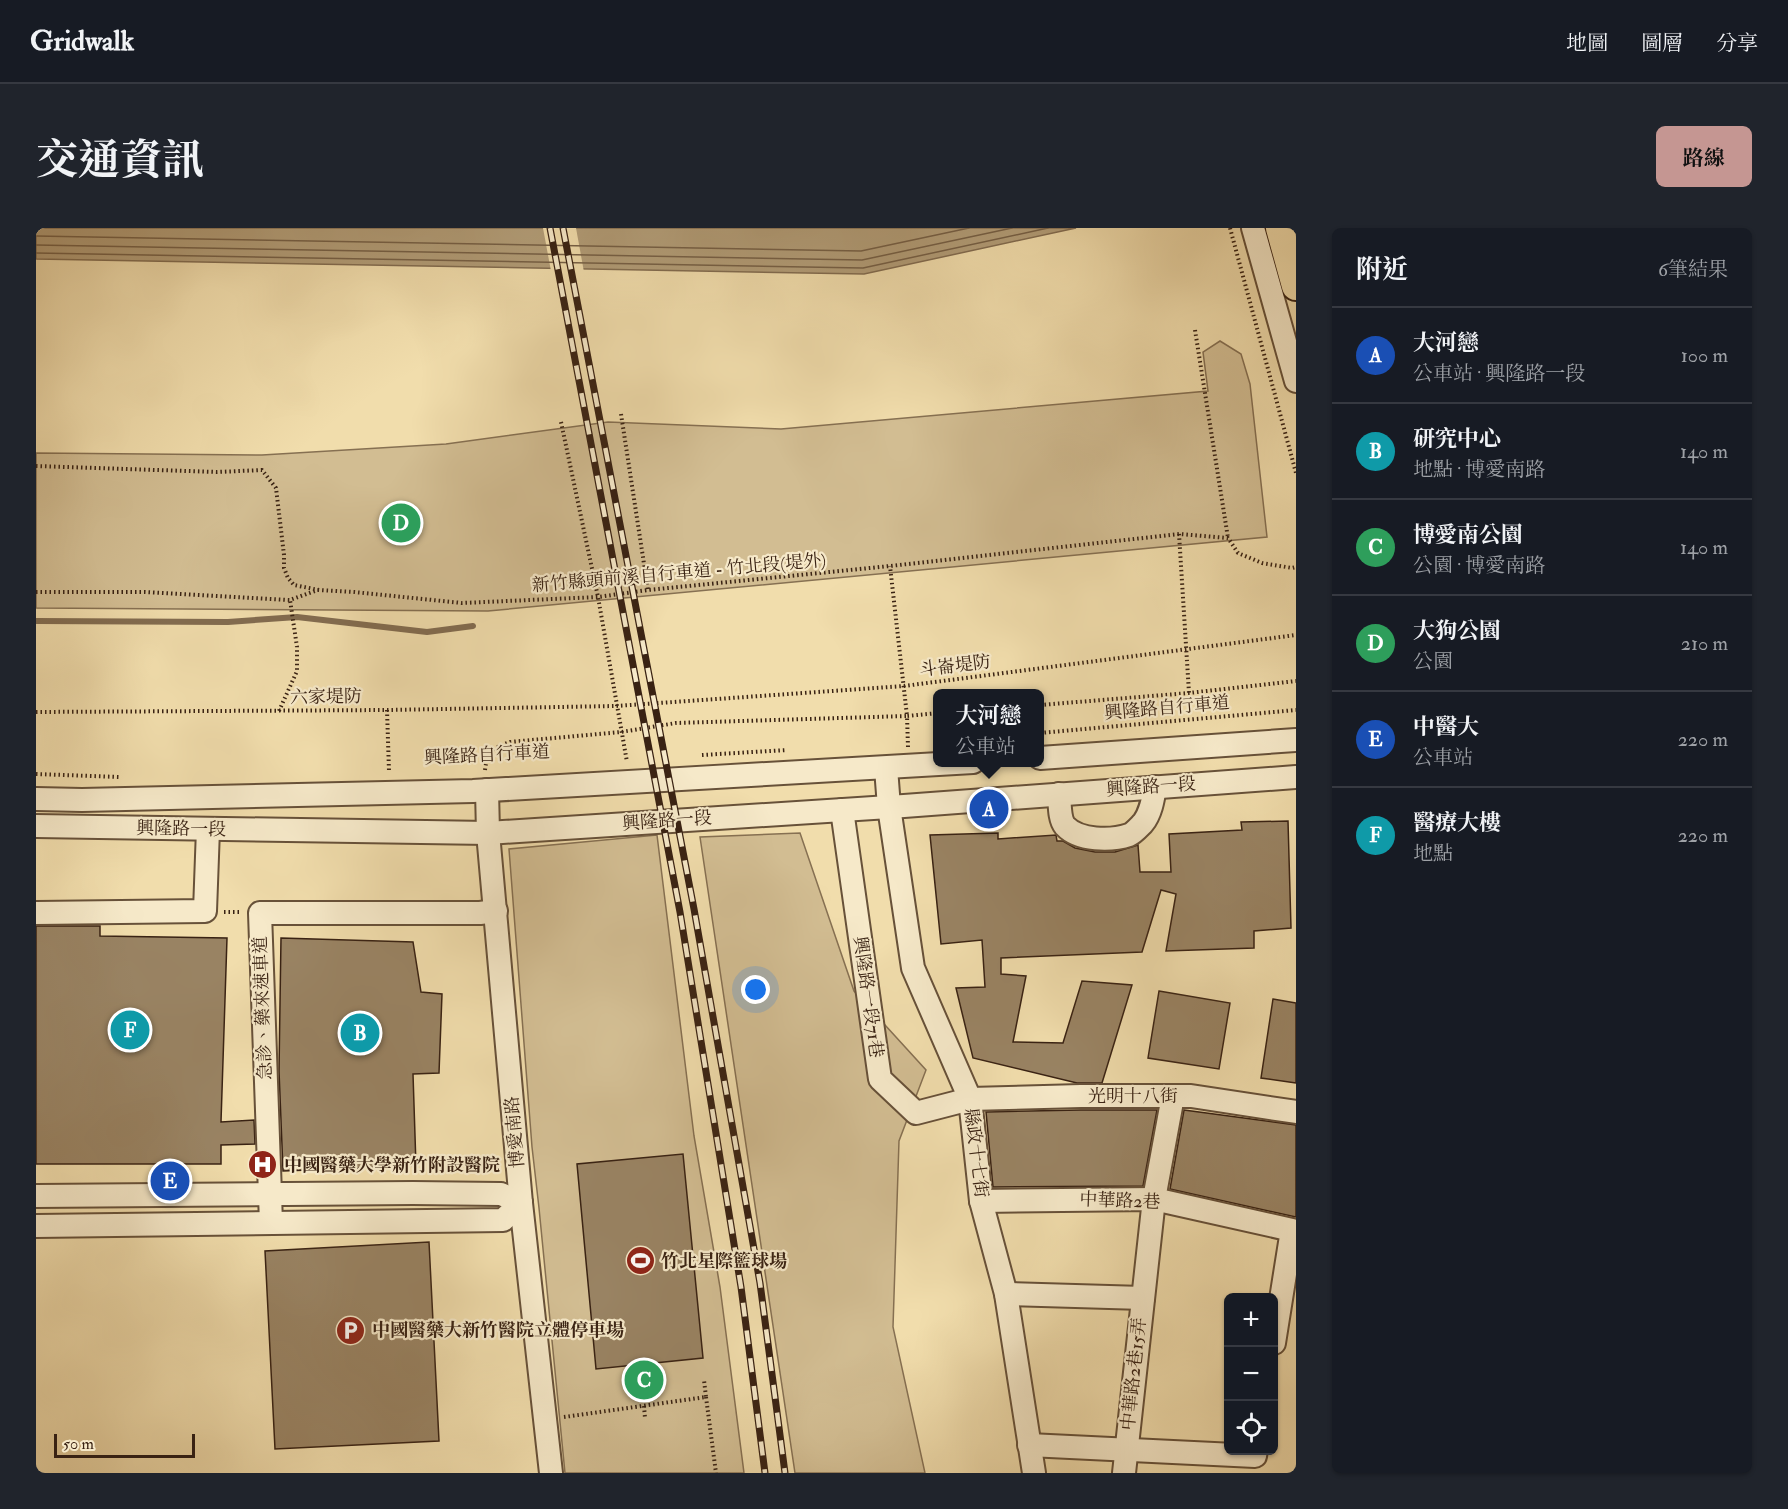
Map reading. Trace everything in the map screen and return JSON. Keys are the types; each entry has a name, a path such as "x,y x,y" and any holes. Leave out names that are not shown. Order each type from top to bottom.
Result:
{"main road":[{"path":"1280,228 1296,286"}],"street":[{"path":"1253,228 1296,381"},
{"name":"興隆路一段","path":"1044,758 1296,740"},
{"name":"興隆路一段","path":"36,799 106,799 488,777 632,783 886,768 909,756 933,758"},
{"name":"縣政十七街","path":"886,768 913,968 970,1099 981,1201 1006,1294 1034,1473"},
{"name":"博愛南路","path":"488,777 488,833 521,1203 551,1473"},
{"name":"興隆路一段","path":"36,826 488,833 890,807 1296,777"},
{"path":"1059,794 1060,811 1065,826 1084,838 1111,838 1131,834 1145,821 1155,787"},
{"name":"興隆路一段71巷","path":"842,810 880,1079 916,1113 970,1099"},
{"path":"36,913 205,911 208,829"},
{"name":"急診、藥來速車道","path":"271,1223 260,913 480,913 496,911"},
{"name":"中華路2巷15弄","path":"1124,1473 1154,1199 1173,1096"},
{"name":"光明十八街","path":"970,1099 1191,1096 1296,1112"},
{"path":"36,1196 501,1194 521,1203 503,1220 36,1226"},
{"name":"中華路2巷","path":"981,1201 1154,1199 1292,1230 1278,1318"},
{"name":"中華路2巷15弄","path":"1006,1294 1143,1298"},
{"path":"1029,1445 1224,1455"},
{"path":"1234,1455 1255,1455"}],"path":[{"path":"1230,228 1296,473"},
{"path":"1196,330 1228,538 1238,553 1262,562 1296,567"},
{"path":"621,414 648,590"},
{"path":"561,422 598,597 616,706 632,783"},
{"name":"新竹縣頭前溪自行車道 - 竹北段(堤外)","path":"36,466 217,472 262,470 276,488 284,568 294,585 319,590 354,591 462,603 598,597 1179,534 1228,538"},
{"path":"1179,534 1189,693"},
{"path":"890,566 904,686 909,756"},
{"path":"36,592 145,592 290,600 319,590"},
{"path":"279,711 297,670 297,647 290,600"},
{"name":"斗崙堤防","path":"616,706 904,686 1296,635"},
{"path":"1044,705 1189,693 1296,681"},
{"name":"六家堤防","path":"36,712 616,706"},
{"path":"387,710 389,771"},
{"name":"興隆路自行車道","path":"1044,733 1296,710"},
{"path":"488,777 487,757 497,747 510,742 621,732 676,723 933,713"},
{"path":"909,756 918,744"},
{"path":"695,756 797,750"},
{"path":"627,760 638,759"},
{"name":"興隆路自行車道","path":"473,770 488,777"},
{"name":"興隆路自行車道","path":"378,771 398,771"},
{"path":"36,774 122,777"},
{"path":"205,911 260,913"},
{"path":"704,1380 716,1473"},
{"path":"564,1417 706,1397"},
{"path":"644,1406 645,1418"}],"shaded area":[{"path":"1220,341 1241,354 1250,384 1267,537 488,611 36,608 36,453 262,455 446,444 608,422 781,429 1208,391 1203,352"},
{"path":"800,833 854,991 926,1070 899,1141 893,1327 925,1473 795,1473 700,837"},
{"path":"657,835 694,1136 720,1287 744,1473 565,1473 532,1147 509,849"}],"water":[{"path":"36,228 1076,228 864,274 36,259"}],"pier":[{"path":"543,228 576,228 584,272 551,271"}],"building":[{"path":"1288,821 1291,928 1254,931 1254,948 1166,951 1176,894 1161,890 1142,952 1001,958 1001,974 1026,976 1013,1042 1063,1043 1082,981 1132,985 1102,1083 1077,1083 973,1058 956,988 985,987 982,940 941,944 930,835 998,833 998,839 1056,835 1057,841 1095,852 1115,852 1138,845 1140,872 1171,872 1169,834 1242,830 1241,822"},
{"path":"36,926 100,926 100,936 227,938 221,1122 254,1120 255,1144 221,1145 221,1164 36,1164"},
{"path":"281,938 413,942 421,992 442,994 439,1073 413,1074 416,1166 283,1171 279,1071"},
{"path":"1159,991 1230,1003 1219,1069 1148,1058"},
{"path":"1273,999 1296,1003 1296,1083 1261,1078"},
{"path":"1157,1110 1143,1186 993,1187 986,1112"},
{"path":"1184,1110 1296,1125 1296,1217 1170,1189"},
{"name":"竹北星際籃球場","path":"683,1154 703,1358 596,1369 577,1164"},
{"name":"中國醫藥大新竹醫院立體停車場","path":"429,1242 439,1441 275,1449 265,1251"}],"waterway":[{"path":"36,621 228,622 297,617 427,632 473,626"}],"railway":[{"path":"550,228 680,912 741,1287 765,1473"},
{"path":"563,228 694,909 760,1283 785,1473"}],"place":[{"name":"大狗公園","path":"401,523"},
{"name":"大河戀","path":"989,809"},
{"name":"醫療大樓","path":"130,1030"},
{"name":"研究中心","path":"360,1033"},
{"name":"中國醫藥大學新竹附設醫院","path":"263,1165"},
{"name":"中醫大","path":"170,1181"},
{"name":"竹北星際籃球場","path":"640,1261"},
{"name":"中國醫藥大新竹醫院立體停車場","path":"351,1330"},
{"name":"博愛南公園","path":"644,1380"}]}
